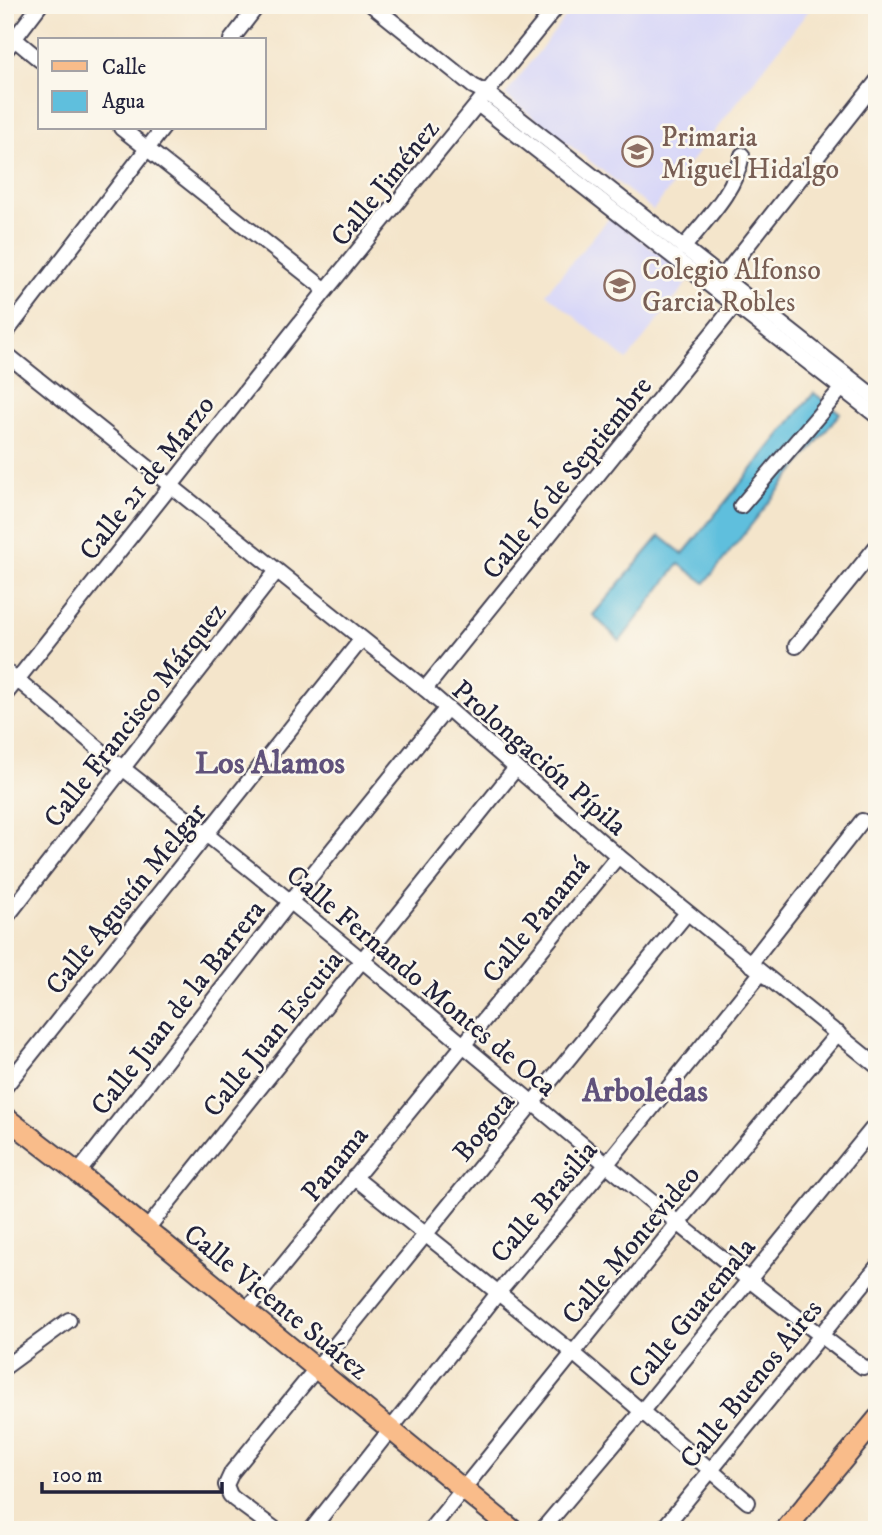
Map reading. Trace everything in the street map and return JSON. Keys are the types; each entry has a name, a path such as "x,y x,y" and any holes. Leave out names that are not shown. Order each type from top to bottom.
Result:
{"main road":[{"name":"Calle Vicente Suárez","path":"5,1117 78,1173 513,1530"},
{"path":"785,1530 877,1419"}],"street":[{"path":"5,51 10,35 40,5"},
{"path":"233,38 258,5"},
{"path":"372,5 472,86 483,99 718,283 877,399"},
{"name":"Calle Jiménez","path":"326,290 558,5"},
{"path":"10,35 38,58"},
{"path":"718,283 877,81"},
{"path":"483,99 683,248 718,283"},
{"path":"123,130 326,290"},
{"path":"5,334 161,130"},
{"path":"683,248 734,182 742,155"},
{"name":"Calle 21 de Marzo","path":"5,695 326,290"},
{"path":"740,300 877,416"},
{"name":"Calle 16 de Septiembre","path":"425,690 740,300"},
{"name":"Prolongación Pípila","path":"5,353 425,690 618,856 877,1066"},
{"path":"741,506 842,388"},
{"path":"796,646 877,546"},
{"name":"Calle Francisco Márquez","path":"5,919 276,572"},
{"name":"Calle Agustín Melgar","path":"5,1087 361,640"},
{"name":"Calle Fernando Montes de Oca","path":"5,670 361,960 606,1165 748,1280 863,1367"},
{"name":"Calle Juan de la Barrera","path":"78,1173 290,902 447,708"},
{"name":"Calle Juan Escutia","path":"146,1230 516,768"},
{"name":"Calle Brasilia","path":"313,1527 498,1293 606,1165 755,969 862,821"},
{"name":"Calle Panamá","path":"463,1046 618,856"},
{"name":"Bogota","path":"276,1530 229,1495 226,1485 232,1472 687,913"},
{"name":"Calle Montevideo","path":"430,1530 572,1352 838,1033"},
{"name":"Panama","path":"245,1312 463,1046"},
{"name":"Calle Guatemala","path":"542,1530 877,1123"},
{"path":"354,1177 572,1352 748,1502"},
{"name":"Calle Buenos Aires","path":"662,1530 877,1267"},
{"path":"5,1367 69,1320"}],"shaded area":[{"name":"Primaria Miguel Hidalgo","path":"575,5 813,5 653,210 505,95"},
{"name":"Colegio Alfonso Garcia Robles","path":"610,217 691,278 627,360 546,293"}],"water":[{"path":"814,393 840,413 705,583 679,564 620,641 593,615 660,536 683,554"}],"place":[{"name":"Primaria Miguel Hidalgo","path":"638,152"},
{"name":"Colegio Alfonso Garcia Robles","path":"619,285"}],"district":[{"name":"Los Alamos","path":"270,762"},
{"name":"Arboledas","path":"645,1090"}]}
